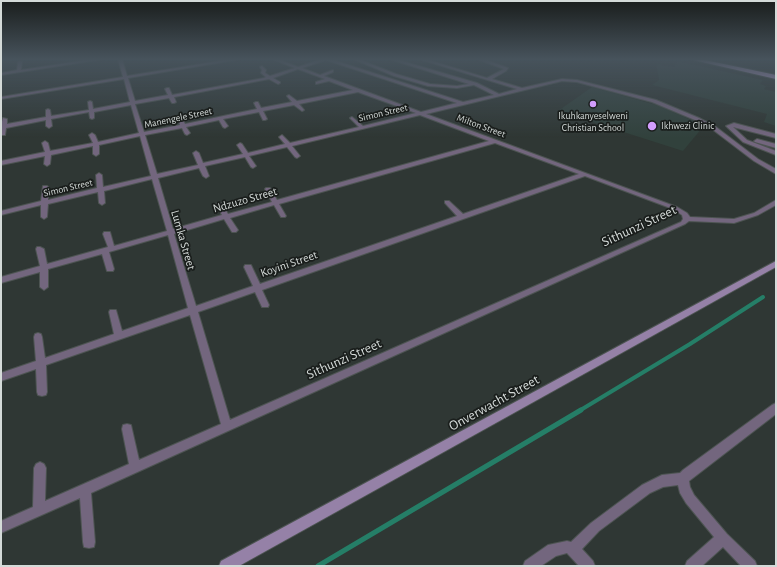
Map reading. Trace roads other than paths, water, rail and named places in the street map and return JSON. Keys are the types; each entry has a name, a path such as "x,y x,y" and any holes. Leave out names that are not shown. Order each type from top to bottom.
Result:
{"street":[{"path":"49,85 50,92"},
{"path":"1,98 50,92 74,85"},
{"path":"87,85 87,90"},
{"name":"Lumka Street","path":"126,85 142,134 169,233 227,426"},
{"path":"205,85 210,96"},
{"path":"2,126 226,85"},
{"path":"242,85 244,89"},
{"name":"Milton Street","path":"347,85 586,174 684,215"},
{"path":"408,85 462,103"},
{"path":"443,85 457,87 466,85"},
{"path":"478,85 498,95"},
{"path":"511,85 522,89"},
{"name":"Simon Street","path":"1,213 538,85"},
{"name":"Simon Street","path":"594,85 662,104 707,124 756,160 776,172"},
{"path":"167,89 174,102"},
{"path":"9,96 10,90"},
{"name":"Manengele Street","path":"1,163 359,90"},
{"path":"289,96 302,110"},
{"path":"330,96 338,102"},
{"path":"90,102 92,118"},
{"path":"256,103 265,118"},
{"path":"48,110 49,126"},
{"path":"218,111 225,126"},
{"path":"352,118 362,127"},
{"path":"3,134 2,126 5,119"},
{"path":"180,119 187,133"},
{"path":"776,136 729,125 745,141 776,153"},
{"path":"92,135 96,144 96,154"},
{"path":"282,137 297,156"},
{"name":"Ndzuzo Street","path":"1,280 495,141"},
{"path":"732,142 758,141 776,146"},
{"path":"45,143 48,154 47,164"},
{"path":"240,145 247,154 253,166"},
{"path":"196,153 206,176"},
{"name":"Koyini Street","path":"1,377 586,174"},
{"path":"99,175 102,189 102,203"},
{"path":"44,218 45,187"},
{"path":"268,189 283,216"},
{"path":"447,202 462,217"},
{"path":"684,215 734,221 756,214 776,202"},
{"path":"219,204 234,230"},
{"name":"Sithunzi Street","path":"1,527 683,223 684,215"},
{"path":"107,234 110,269"},
{"path":"40,249 44,268 44,287"},
{"name":"Onverwacht Street","path":"226,566 776,264"},
{"path":"248,268 265,305"},
{"path":"113,312 119,336"},
{"path":"38,337 42,392"},
{"path":"573,549 595,527 646,489 662,481 682,479 686,474 776,408"},
{"path":"127,430 135,467"},
{"path":"39,510 40,468"},
{"path":"682,479 684,489 690,499 723,538 750,566"},
{"path":"85,490 89,542"},
{"path":"692,566 723,538"},
{"path":"530,566 553,550 561,548 573,549 588,566"}],"waterway":[{"path":"579,411 690,344 763,297"},
{"path":"318,566 581,410"}],"place":[{"name":"Ikuhkanyeselweni Christian School","path":"593,104"},
{"name":"Ikhwezi Clinic","path":"652,126"}]}
